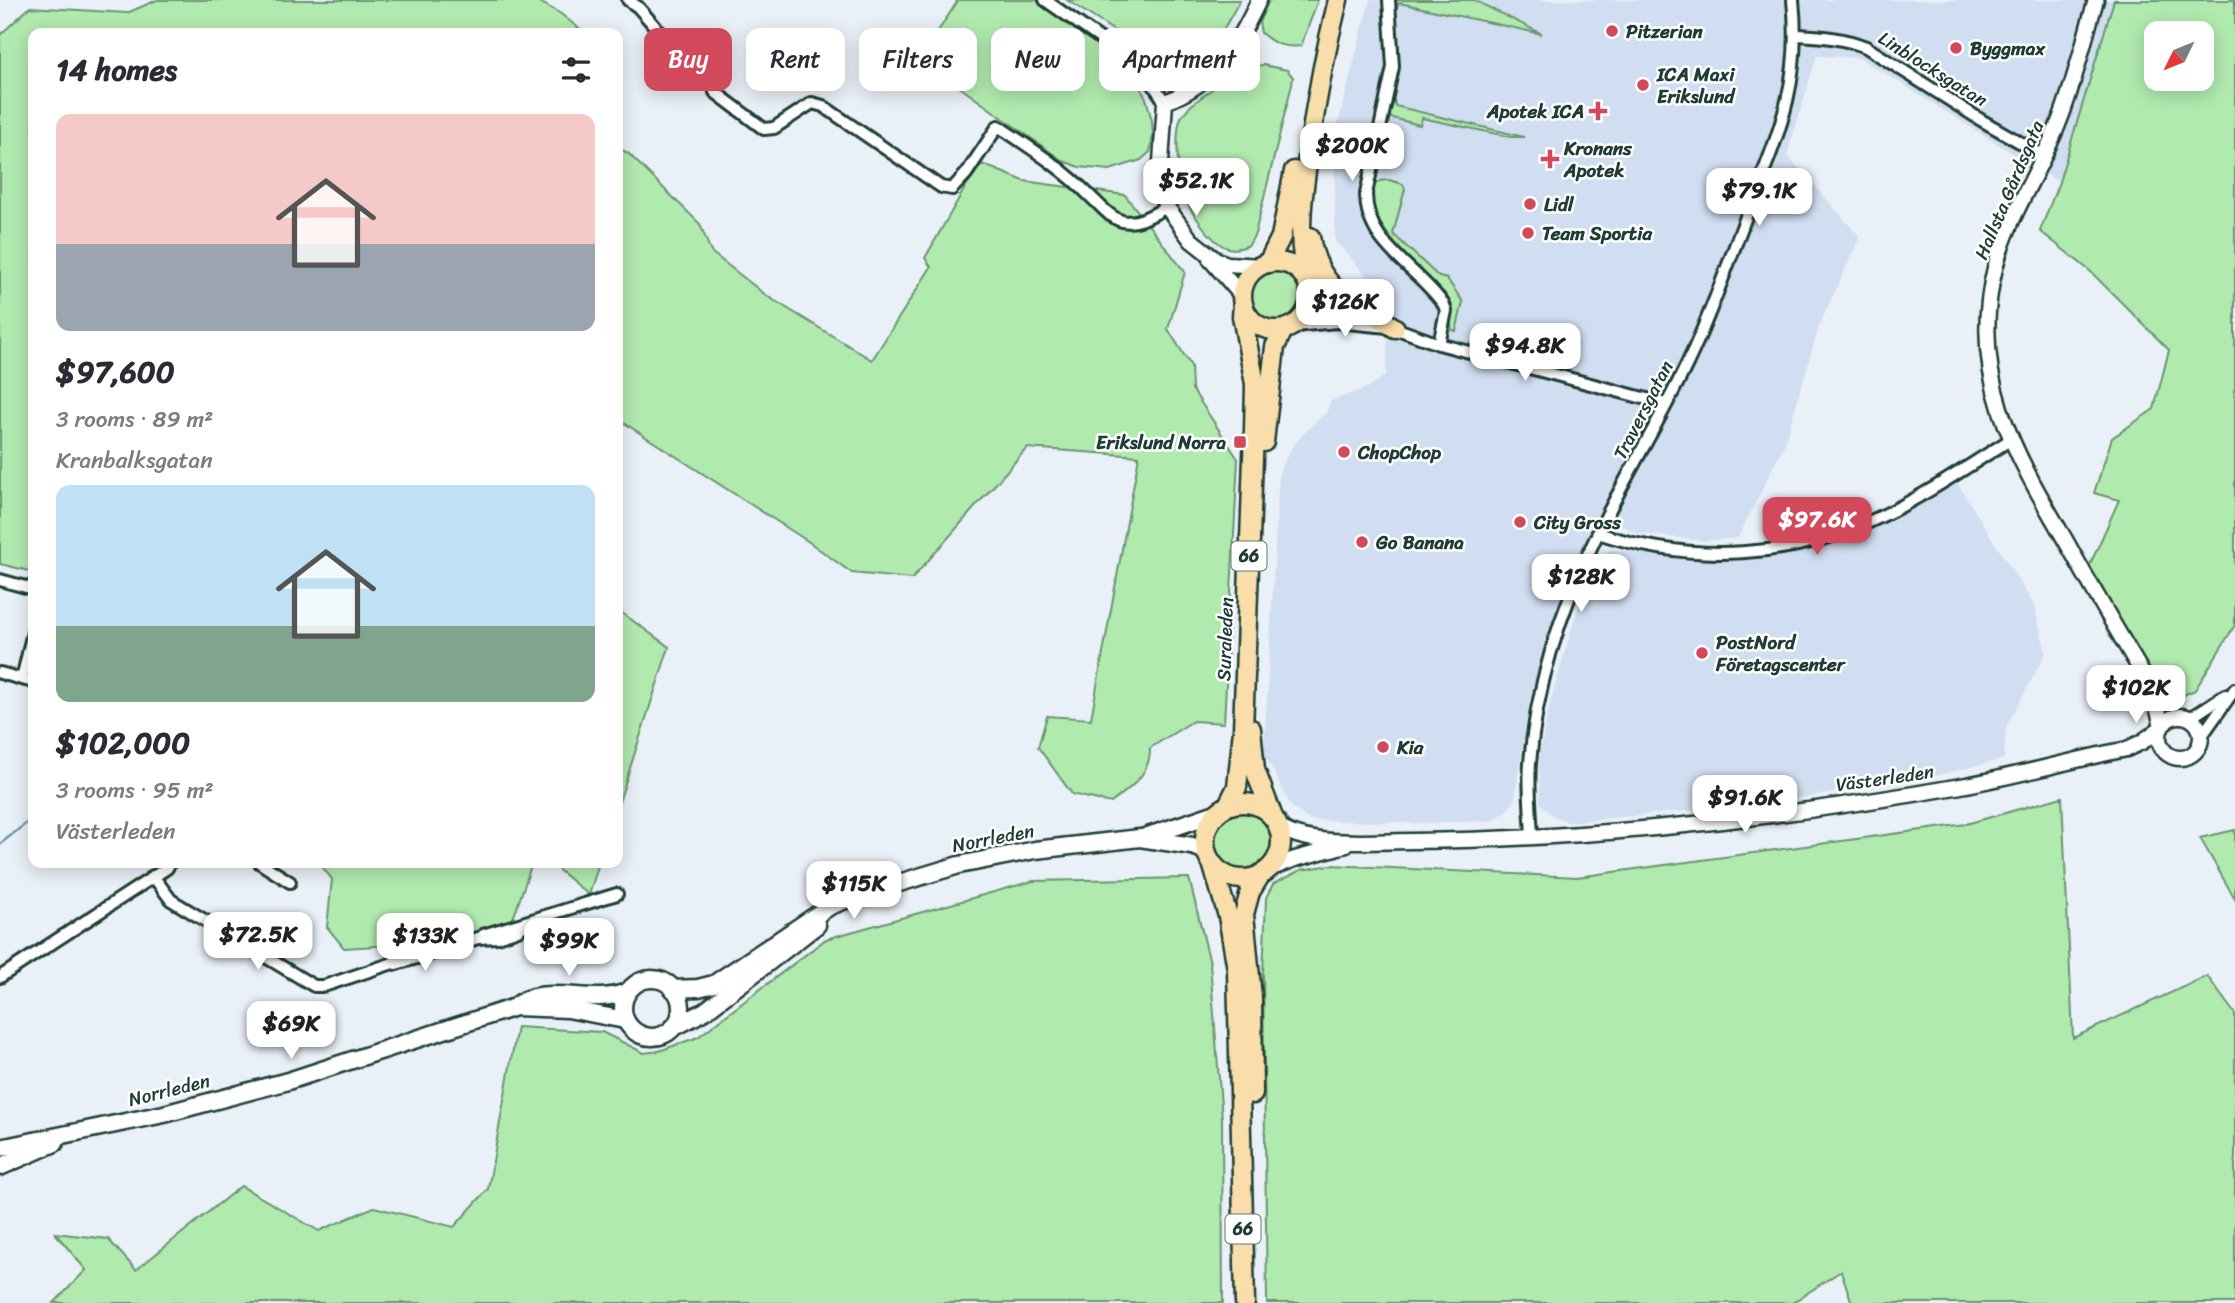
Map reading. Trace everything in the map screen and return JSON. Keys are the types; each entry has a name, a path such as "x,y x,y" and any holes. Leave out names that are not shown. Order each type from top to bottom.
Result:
{"main road":[{"path":"1309,287 1303,263 1300,210 1318,88 1338,0"},
{"path":"1288,328 1262,328 1250,318 1243,300 1248,277 1265,264 1281,237 1298,149 1318,88"},
{"path":"1318,88 1308,183 1308,229 1315,261 1322,276 1331,286 1395,328"},
{"path":"1265,264 1283,262 1293,266 1309,287"},
{"name":"66","path":"1288,328 1306,314 1310,305 1309,287"},
{"name":"Suraleden","path":"1222,809 1237,786 1243,730 1255,384 1242,316 1243,300"},
{"name":"Suraleden","path":"1275,821 1255,770 1251,731 1265,432 1275,347 1288,328"},
{"path":"1222,809 1243,802 1256,805 1275,821"},
{"name":"66","path":"1222,809 1208,824 1205,835 1228,916 1237,970 1245,1303"},
{"name":"Norrleden","path":"673,989 714,984 830,906 859,895 959,865 1048,848 1140,838 1222,809"},
{"name":"66","path":"1257,1303 1252,998 1244,914 1250,892 1275,861 1280,849 1281,836 1275,821"},
{"name":"Norrleden","path":"1140,838 1192,846 1201,849 1210,859"},
{"path":"1210,859 1222,872 1234,878 1247,878 1264,872"},
{"name":"Norrleden","path":"671,1029 705,1011 859,895"},
{"path":"651,979 663,981 673,989 680,1002 680,1009 679,1017 671,1029 659,1036 646,1036 634,1031 625,1020 622,1006 627,992 635,984 651,979"},
{"name":"Norrleden","path":"515,1007 534,997 597,997 627,992"},
{"name":"Norrleden","path":"0,1148 164,1114 288,1081 515,1007 568,1009 625,1020"},
{"name":"Norrleden","path":"0,1167 42,1150 72,1133"}],"street":[{"path":"628,0 638,7 659,31 719,71 715,92 764,129 774,128 811,103 823,106 941,187 952,189 966,174 998,126 1075,180 1109,215 1122,221 1139,221 1167,207"},
{"path":"1045,0 1132,61 1150,80 1165,102 1159,192 1184,232 1243,300"},
{"path":"1165,102 1197,87 1224,62 1259,0"},
{"path":"1388,0 1392,67 1366,194 1367,211 1378,236 1444,305 1446,311 1439,344"},
{"name":"Traversgatan","path":"1532,837 1530,763 1534,727 1543,683 1567,606 1598,533 1666,404 1706,320 1780,127 1793,79 1796,35 1793,0"},
{"name":"Hallsta Gårdsgata","path":"2096,0 2058,125 2002,245 1990,298 1988,330 1991,370 2010,440 2026,474 2154,695 2162,727"},
{"name":"Linblocksgatan","path":"1796,35 1848,40 1866,47 1981,120 2044,156"},
{"path":"1202,250 1215,260 1227,264 1265,264"},
{"path":"1309,287 1341,309 1439,344 1666,404"},
{"path":"1288,328 1337,322 1395,328"},
{"path":"1598,533 1652,547 1708,554 1753,552 1798,545 1838,534 1883,516 2010,440"},
{"path":"0,580 28,588"},
{"path":"0,673 27,680"},
{"path":"2235,688 2201,737 2197,749 2191,754 2179,757 2169,754 2161,744 2162,727 2172,717 2189,718 2235,688"},
{"name":"Hallsta Gårdsgata","path":"2154,695 2189,718"},
{"path":"2189,718 2197,725 2201,737"},
{"name":"Västerleden","path":"2127,749 2162,727"},
{"name":"Västerleden","path":"1275,821 1288,833 1301,837 1353,842 1532,837 1718,821 1941,789 2127,749 2169,754"},
{"name":"Västerleden","path":"1264,872 1295,859 1353,842"},
{"path":"0,977 167,868"},
{"path":"268,868 290,882"},
{"path":"153,876 171,900 314,986 324,986 390,964 403,963 478,938 498,937 531,922 617,894"}],"shaded area":[{"path":"1370,0 2114,0 2059,182 1860,58 1817,56 1787,155 1860,237 1819,326 1785,443 1738,538 1705,541 1637,533 1603,516 1559,604 1530,699 1514,802 1504,813 1491,821 1420,823 1309,820 1291,806 1264,753 1279,472 1291,448 1326,413 1331,401 1367,388 1386,375 1389,312 1375,285 1335,241 1335,134"},
{"path":"1956,481 2034,605 2046,653 2006,727 2004,759 1917,780 1768,803 1568,822 1553,816 1540,803 1539,758 1550,702 1581,598 1602,555 1611,550 1620,550 1669,556 1754,558 1804,550 1850,537 1892,519"}],"green space":[{"path":"157,0 536,0 578,28 28,28 28,571 0,564 0,35 30,7 127,13"},
{"path":"956,0 1037,0 1076,28 991,28 991,91 1085,91 1085,34 1099,44 1099,91 1142,91 1152,121 1150,152 1141,160 1110,170 1079,167 1063,161 965,91 977,91 977,28 940,28"},
{"path":"1067,0 1240,0 1224,28 1110,28"},
{"path":"1269,0 1318,0 1301,46 1279,44 1261,33 1259,22"},
{"path":"1393,0 1474,0 1542,34 1399,3 1396,10"},
{"path":"2114,0 2235,0 2235,625 2195,690 2182,696 2155,683 2089,567 2119,500 2094,493 2112,438 2154,409 2169,350 2090,271 2040,231 2059,182"},
{"path":"1260,65 1287,70 1293,77 1292,84 1255,234 1249,245 1231,249 1207,232 1184,197 1178,165 1178,127 1186,110 1210,91 1260,91"},
{"path":"1394,100 1395,106 1524,137 1511,137 1422,118 1420,125 1392,118 1389,116"},
{"path":"623,150 700,224 711,252 767,296 872,360 931,267 925,258 966,186 982,164 1024,181 1125,195 1185,272 1168,329 1191,366 1192,389 1238,459 1224,723 1193,721 1150,748 1143,773 1111,803 1072,794 1038,747 1047,716 1091,719 1139,456 1027,448 912,579 852,573 809,542 623,422"},
{"path":"1389,180 1403,184 1405,189 1393,234 1439,277 1447,279 1463,302 1456,331 1452,330 1447,296 1399,247 1378,218 1373,204 1373,190 1379,182"},
{"path":"1276,271 1294,278 1301,296 1294,314 1276,321 1258,314 1251,296 1258,278"},
{"path":"623,614 669,647 623,790"},
{"path":"2062,797 2073,1038 2207,976 2235,1014 2235,1303 1852,1303 1841,1271 1792,1303 1267,1303 1263,975 1266,898 1273,884 1301,870 1331,865 1577,877 1966,824"},
{"path":"1243,812 1254,814 1267,825 1272,841 1270,852 1259,865 1243,870 1232,868 1219,857 1214,841 1216,830 1227,817"},
{"path":"2235,830 2235,899 2200,838"},
{"path":"323,868 530,868 511,925 461,941 344,948 327,927 332,879"},
{"path":"556,868 597,868 589,895"},
{"path":"1189,878 1210,963 1222,1118 1223,1303 54,1303 86,1270 55,1233 108,1239 136,1270 241,1186 319,1231 374,1207 454,1227 488,1189 517,1027 602,1032 644,1053 659,1051 698,1037 826,939 1033,881"}],"waterway":[{"path":"0,844 28,822"}],"place":[{"name":"Pitzerian","path":"1612,31"},
{"name":"Byggmax","path":"1956,48"},
{"name":"ICA Maxi Erikslund","path":"1643,85"},
{"name":"Apotek ICA","path":"1598,111"},
{"name":"Kronans Apotek","path":"1550,159"},
{"name":"Lidl","path":"1530,204"},
{"name":"Team Sportia","path":"1528,233"},
{"name":"Erikslund Norra","path":"1240,442"},
{"name":"ChopChop","path":"1344,452"},
{"name":"City Gross","path":"1520,522"},
{"name":"Go Banana","path":"1362,542"},
{"name":"PostNord Företagscenter","path":"1702,653"},
{"name":"Kia","path":"1383,747"}]}
